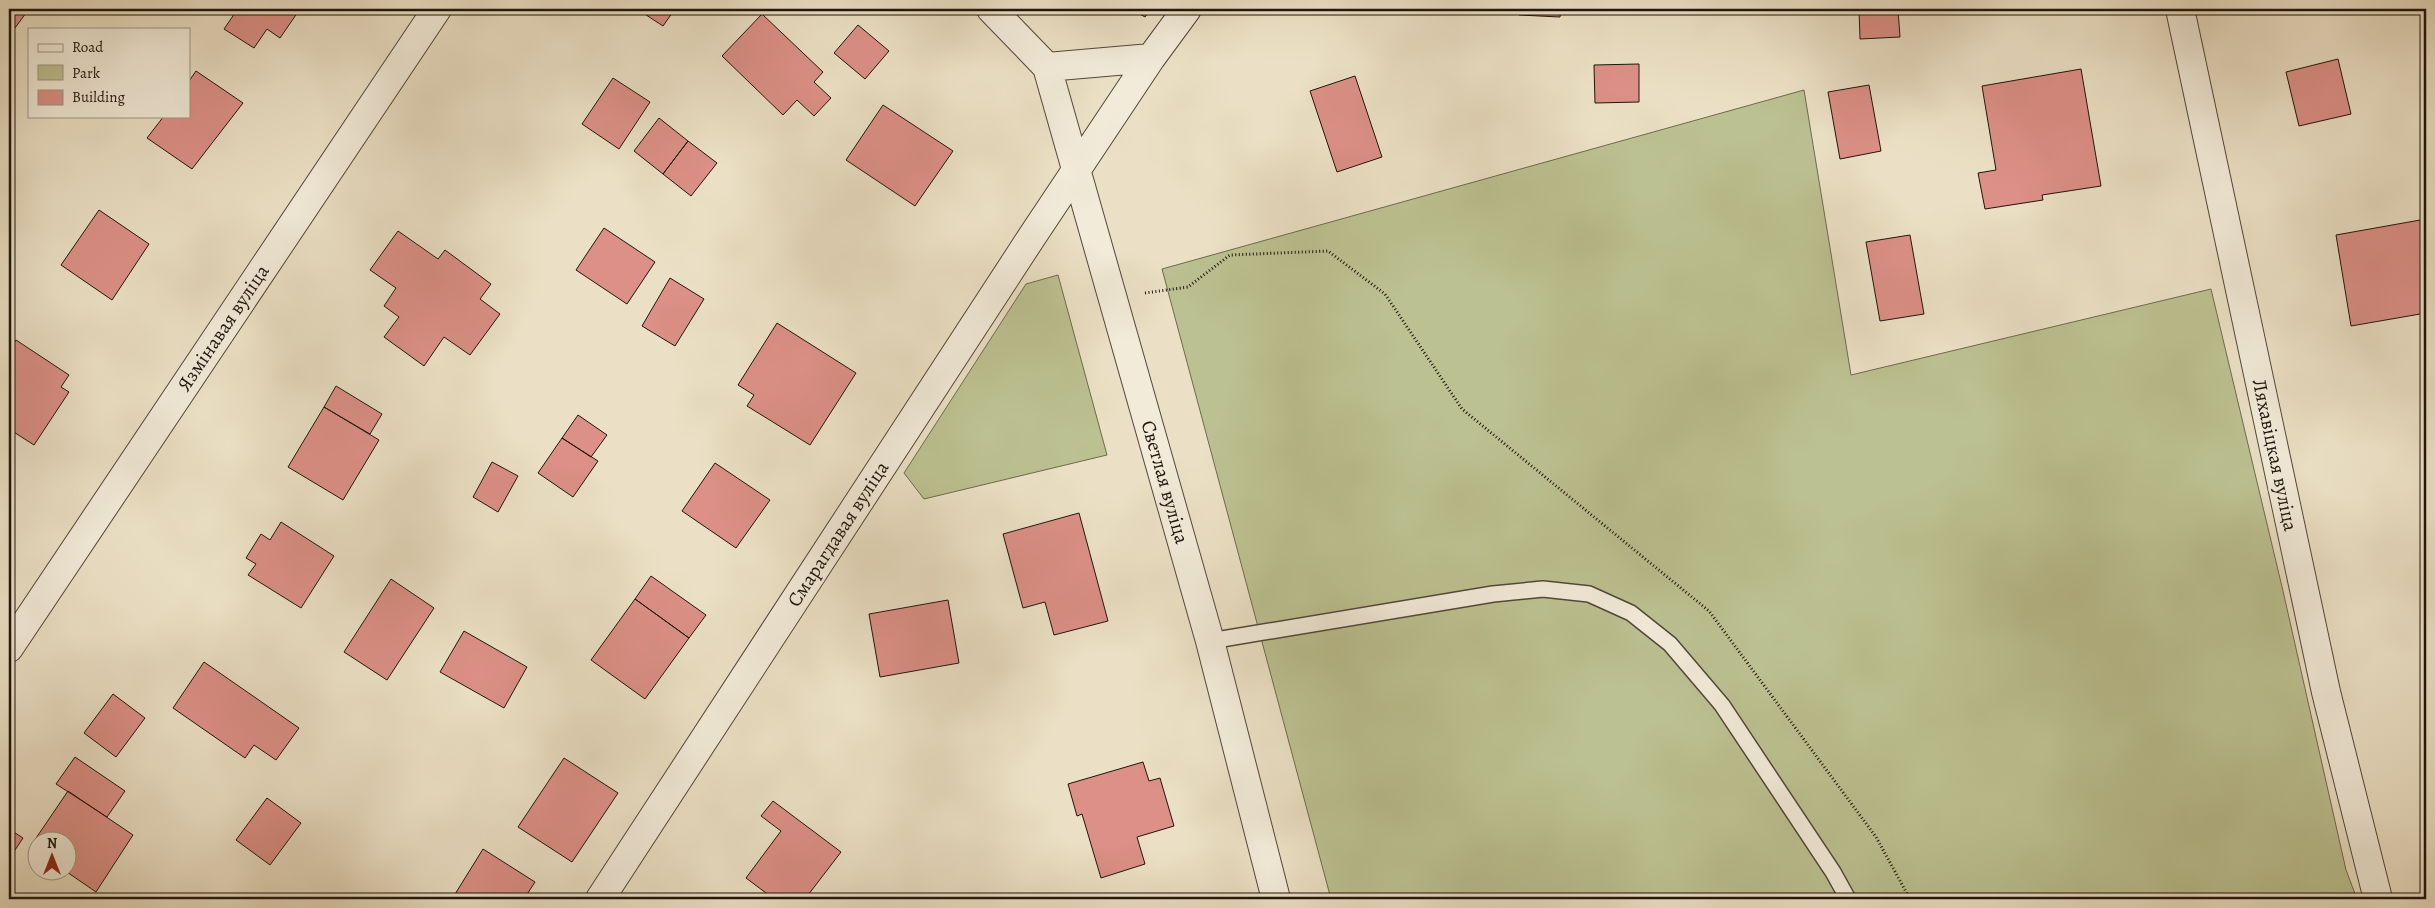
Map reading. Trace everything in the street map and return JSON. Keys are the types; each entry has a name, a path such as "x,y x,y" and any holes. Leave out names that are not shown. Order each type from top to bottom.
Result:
{"street":[{"name":"Язмінавая вуліца","path":"9,648 438,9"},
{"name":"Светлая вуліца","path":"991,9 1047,67 1210,641 1276,899"},
{"name":"Смарагдавая вуліца","path":"600,899 1076,170 1151,58 1187,9"},
{"name":"Ляхавіцкая вуліца","path":"2180,9 2326,692 2378,899"},
{"path":"1047,67 1151,58"}],"lane":[{"path":"1210,641 1493,594 1543,590 1589,594 1631,613 1670,644 1722,705 1833,872 1848,899"}],"path":[{"path":"1112,297 1188,287 1230,255 1328,251 1385,294 1462,409 1709,611 1876,837 1910,899"}],"green space":[{"path":"1804,90 1851,375 2211,289 2283,591 2346,870 2357,899 1331,899 1162,269"},
{"path":"1058,275 1107,455 924,499 904,473 1026,284"}],"building":[{"path":"9,9 29,9 9,36"},
{"path":"235,9 300,9 280,38 267,29 254,48 224,29 237,10"},
{"path":"637,9 675,9 663,26"},
{"path":"1131,9 1151,9 1145,17"},
{"path":"1519,9 1561,9 1560,17 1519,15"},
{"path":"1859,9 1898,9 1900,37 1860,39"},
{"path":"762,14 823,72 814,82 831,98 814,116 797,100 783,115 722,56"},
{"path":"858,25 889,51 865,79 834,53"},
{"path":"2338,59 2351,114 2299,126 2286,72"},
{"path":"1639,64 1639,102 1595,103 1594,65"},
{"path":"2081,69 2101,186 2042,195 2043,200 1985,209 1978,173 1996,170 1982,86"},
{"path":"196,71 243,103 192,169 147,138 162,118 190,118 190,80"},
{"path":"1355,76 1382,157 1337,172 1310,91"},
{"path":"613,78 650,102 619,149 582,124"},
{"path":"1869,85 1881,151 1840,159 1828,92"},
{"path":"883,105 953,151 915,206 846,160"},
{"path":"659,118 688,141 663,174 634,151"},
{"path":"688,141 717,163 691,196 663,174"},
{"path":"99,210 149,244 112,300 61,265"},
{"path":"2426,219 2426,313 2351,326 2336,235"},
{"path":"604,228 655,262 627,304 576,270"},
{"path":"398,231 438,259 445,250 491,284 480,299 500,314 470,355 444,337 424,366 384,337 399,317 384,306 396,288 370,270"},
{"path":"1910,235 1924,314 1880,321 1866,242"},
{"path":"670,278 704,299 675,346 642,326"},
{"path":"777,323 856,373 810,445 747,406 754,395 738,385"},
{"path":"16,340 69,375 61,387 69,392 34,445 9,429 9,350"},
{"path":"336,386 382,414 370,434 324,407"},
{"path":"324,407 379,440 343,500 288,467"},
{"path":"578,415 607,435 591,457 562,438"},
{"path":"2426,430 2426,469 2422,431"},
{"path":"562,438 598,461 573,497 538,473"},
{"path":"492,462 518,476 498,512 473,497"},
{"path":"715,463 770,500 736,548 682,511"},
{"path":"1079,513 1108,621 1054,635 1045,602 1023,608 1003,534"},
{"path":"281,522 334,556 301,608 248,575 256,564 246,558 261,534 270,540"},
{"path":"651,576 706,615 689,638 635,599"},
{"path":"391,579 434,608 387,680 344,652"},
{"path":"635,599 689,638 645,699 591,660"},
{"path":"948,600 959,663 880,677 869,614"},
{"path":"464,631 527,667 504,708 440,672"},
{"path":"204,662 299,728 276,760 254,745 245,758 173,708"},
{"path":"113,694 145,718 116,757 84,733"},
{"path":"75,757 125,791 107,817 56,784"},
{"path":"564,758 618,793 572,862 518,827"},
{"path":"1143,762 1149,781 1160,778 1174,826 1137,837 1145,864 1101,878 1082,814 1077,816 1068,784"},
{"path":"68,791 133,835 96,892 78,880 78,830 42,830"},
{"path":"267,798 301,823 270,865 236,840"},
{"path":"773,801 841,852 805,899 774,899 746,878 781,831 761,816"},
{"path":"9,829 23,838 9,859"},
{"path":"483,849 535,882 524,899 452,899"}]}
